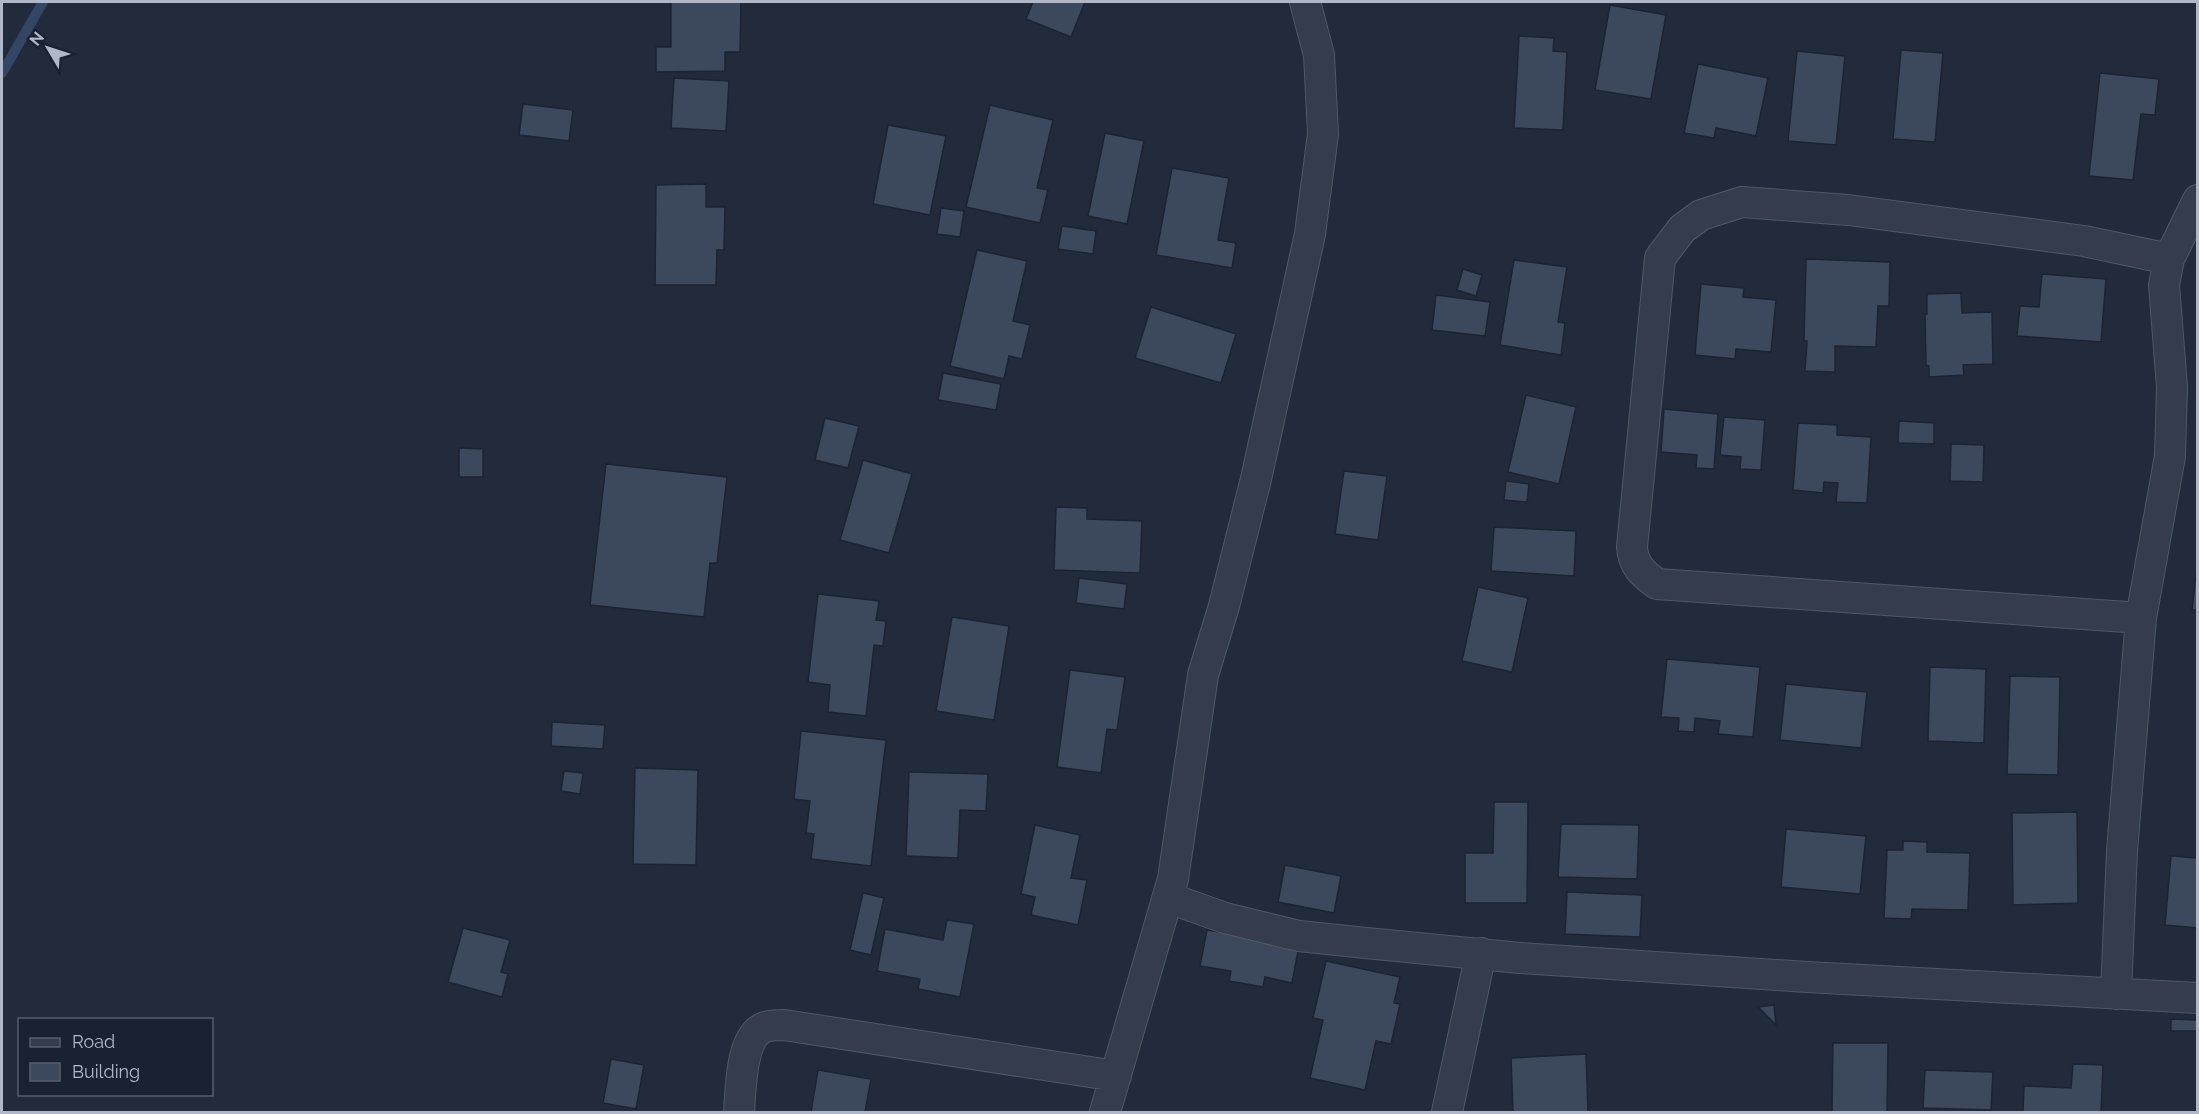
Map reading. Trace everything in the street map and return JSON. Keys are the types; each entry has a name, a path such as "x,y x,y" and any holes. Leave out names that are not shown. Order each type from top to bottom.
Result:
{"street":[{"path":"1105,1113 1169,898 1203,675 1224,606 1261,457 1310,234 1323,134 1319,55 1305,2"},
{"path":"2116,994 2122,851 2141,618 2170,456 2172,387 2164,309 2164,285 2169,259 2198,200"},
{"path":"2141,618 1657,584 1644,575 1633,560 1632,547 1660,258 1683,229 1701,215 1742,202 1848,210 2084,241 2169,259"},
{"path":"1169,898 1225,918 1299,936 1481,953 1807,977 2198,998"},
{"path":"1447,1113 1481,953"},
{"path":"739,1113 746,1053 752,1038 766,1026 784,1025 1116,1076"}],"building":[{"path":"671,2 741,2 740,52 725,52 725,71 656,72 656,47 671,47"},
{"path":"1033,2 1085,2 1071,37 1026,19"},
{"path":"1610,5 1666,15 1651,99 1595,90"},
{"path":"1519,36 1554,38 1553,51 1567,52 1563,130 1514,128"},
{"path":"1901,50 1943,53 1935,142 1893,139"},
{"path":"1797,51 1845,56 1836,145 1788,141"},
{"path":"1698,64 1768,78 1756,136 1716,128 1714,138 1684,133"},
{"path":"2100,73 2159,79 2155,115 2141,114 2133,180 2089,176"},
{"path":"674,78 729,81 726,131 671,128"},
{"path":"523,104 573,110 569,141 519,135"},
{"path":"990,105 1053,120 1037,188 1048,190 1040,223 966,207"},
{"path":"888,125 946,136 930,215 873,204"},
{"path":"1105,133 1144,141 1127,224 1088,216"},
{"path":"1172,168 1229,178 1218,240 1236,243 1232,268 1156,255"},
{"path":"706,184 706,207 725,207 724,250 717,250 716,285 655,285 656,185"},
{"path":"941,208 964,211 960,237 937,234"},
{"path":"1062,226 1096,231 1093,254 1058,249"},
{"path":"977,250 1027,261 1013,321 1030,325 1022,359 1009,356 1004,379 950,366"},
{"path":"1806,259 1890,262 1889,306 1878,306 1876,347 1835,346 1835,372 1805,371"},
{"path":"1514,260 1567,267 1558,322 1565,323 1561,355 1500,345"},
{"path":"1463,269 1482,275 1476,296 1457,290"},
{"path":"2042,274 2106,279 2101,342 2017,336 2020,306 2039,307"},
{"path":"1701,284 1744,288 1743,297 1776,300 1771,352 1736,349 1735,359 1695,355"},
{"path":"1961,293 1962,313 1992,312 1993,364 1963,365 1964,375 1929,377 1929,366 1926,365 1927,294"},
{"path":"1436,295 1490,302 1485,336 1432,330"},
{"path":"1151,307 1236,334 1221,383 1135,358"},
{"path":"943,373 1001,384 996,410 938,400"},
{"path":"1526,395 1576,407 1559,484 1508,472"},
{"path":"1664,409 1718,414 1714,469 1696,468 1697,455 1661,452"},
{"path":"1724,417 1765,420 1761,470 1740,469 1741,457 1720,455"},
{"path":"825,418 859,426 848,468 815,460"},
{"path":"1899,421 1934,423 1934,444 1898,443"},
{"path":"1798,423 1837,425 1837,435 1871,437 1867,503 1836,502 1838,483 1824,482 1823,493 1793,490"},
{"path":"1951,444 1984,445 1983,482 1950,481"},
{"path":"459,448 483,449 483,477 459,477"},
{"path":"863,460 912,474 889,553 840,540"},
{"path":"606,464 727,477 717,563 710,563 704,617 590,605"},
{"path":"1344,471 1387,476 1378,540 1335,534"},
{"path":"1506,481 1529,484 1527,502 1504,500"},
{"path":"1056,507 1087,508 1087,519 1142,521 1140,573 1054,570"},
{"path":"1494,527 1576,531 1574,576 1491,571"},
{"path":"2198,555 2198,610 2192,610"},
{"path":"1079,578 1127,584 1124,609 1076,603"},
{"path":"1478,587 1528,598 1512,672 1462,661"},
{"path":"818,594 879,601 876,620 886,621 883,646 874,645 866,716 828,712 830,685 808,682"},
{"path":"952,617 1009,626 994,720 936,711"},
{"path":"1667,659 1760,667 1753,737 1718,734 1720,721 1695,718 1694,732 1678,731 1679,718 1661,717"},
{"path":"1930,667 1986,669 1984,743 1928,741"},
{"path":"1070,670 1125,677 1117,730 1107,729 1101,773 1057,767"},
{"path":"2010,676 2060,677 2058,775 2007,774"},
{"path":"1786,684 1867,692 1861,748 1780,740"},
{"path":"552,722 605,725 603,749 551,746"},
{"path":"801,731 886,740 871,866 811,859 814,834 806,833 810,801 794,799"},
{"path":"635,768 698,770 696,865 633,864"},
{"path":"564,771 583,773 580,794 561,791"},
{"path":"909,772 988,774 986,811 960,810 958,858 906,856"},
{"path":"1494,802 1528,802 1527,903 1465,903 1465,853 1493,853"},
{"path":"2077,812 2078,903 2013,905 2012,813"},
{"path":"1561,824 1639,825 1637,879 1558,877"},
{"path":"1035,825 1080,835 1071,878 1087,880 1078,925 1031,915 1035,897 1021,894"},
{"path":"1786,829 1866,836 1860,894 1781,887"},
{"path":"1903,841 1927,842 1927,852 1970,853 1968,910 1912,909 1911,919 1884,918 1887,850 1903,850"},
{"path":"2171,856 2198,858 2198,928 2165,925"},
{"path":"1285,865 1341,876 1334,913 1278,902"},
{"path":"1567,892 1642,895 1640,937 1565,934"},
{"path":"863,893 884,898 871,955 850,950"},
{"path":"947,920 974,924 960,997 918,989 920,979 877,971 885,929 943,940"},
{"path":"463,928 510,940 501,972 508,974 502,997 448,982"},
{"path":"1207,930 1299,946 1292,983 1265,977 1263,987 1229,981 1231,971 1200,966"},
{"path":"1326,961 1400,977 1394,1003 1400,1004 1391,1044 1376,1041 1365,1090 1310,1078 1323,1020 1313,1018"},
{"path":"1774,1005 1776,1025 1758,1007"},
{"path":"2171,1019 2198,1020 2198,1031 2171,1031"},
{"path":"1833,1043 1888,1043 1887,1112 1832,1112"},
{"path":"1586,1054 1588,1112 1513,1112 1511,1058"},
{"path":"611,1059 644,1065 636,1109 603,1103"},
{"path":"2073,1064 2103,1065 2101,1112 2023,1112 2024,1086 2071,1088"},
{"path":"818,1070 871,1079 865,1112 811,1112"},
{"path":"1925,1070 1993,1072 1991,1110 1923,1108"}],"waterway":[{"path":"2,73 43,2"}]}
